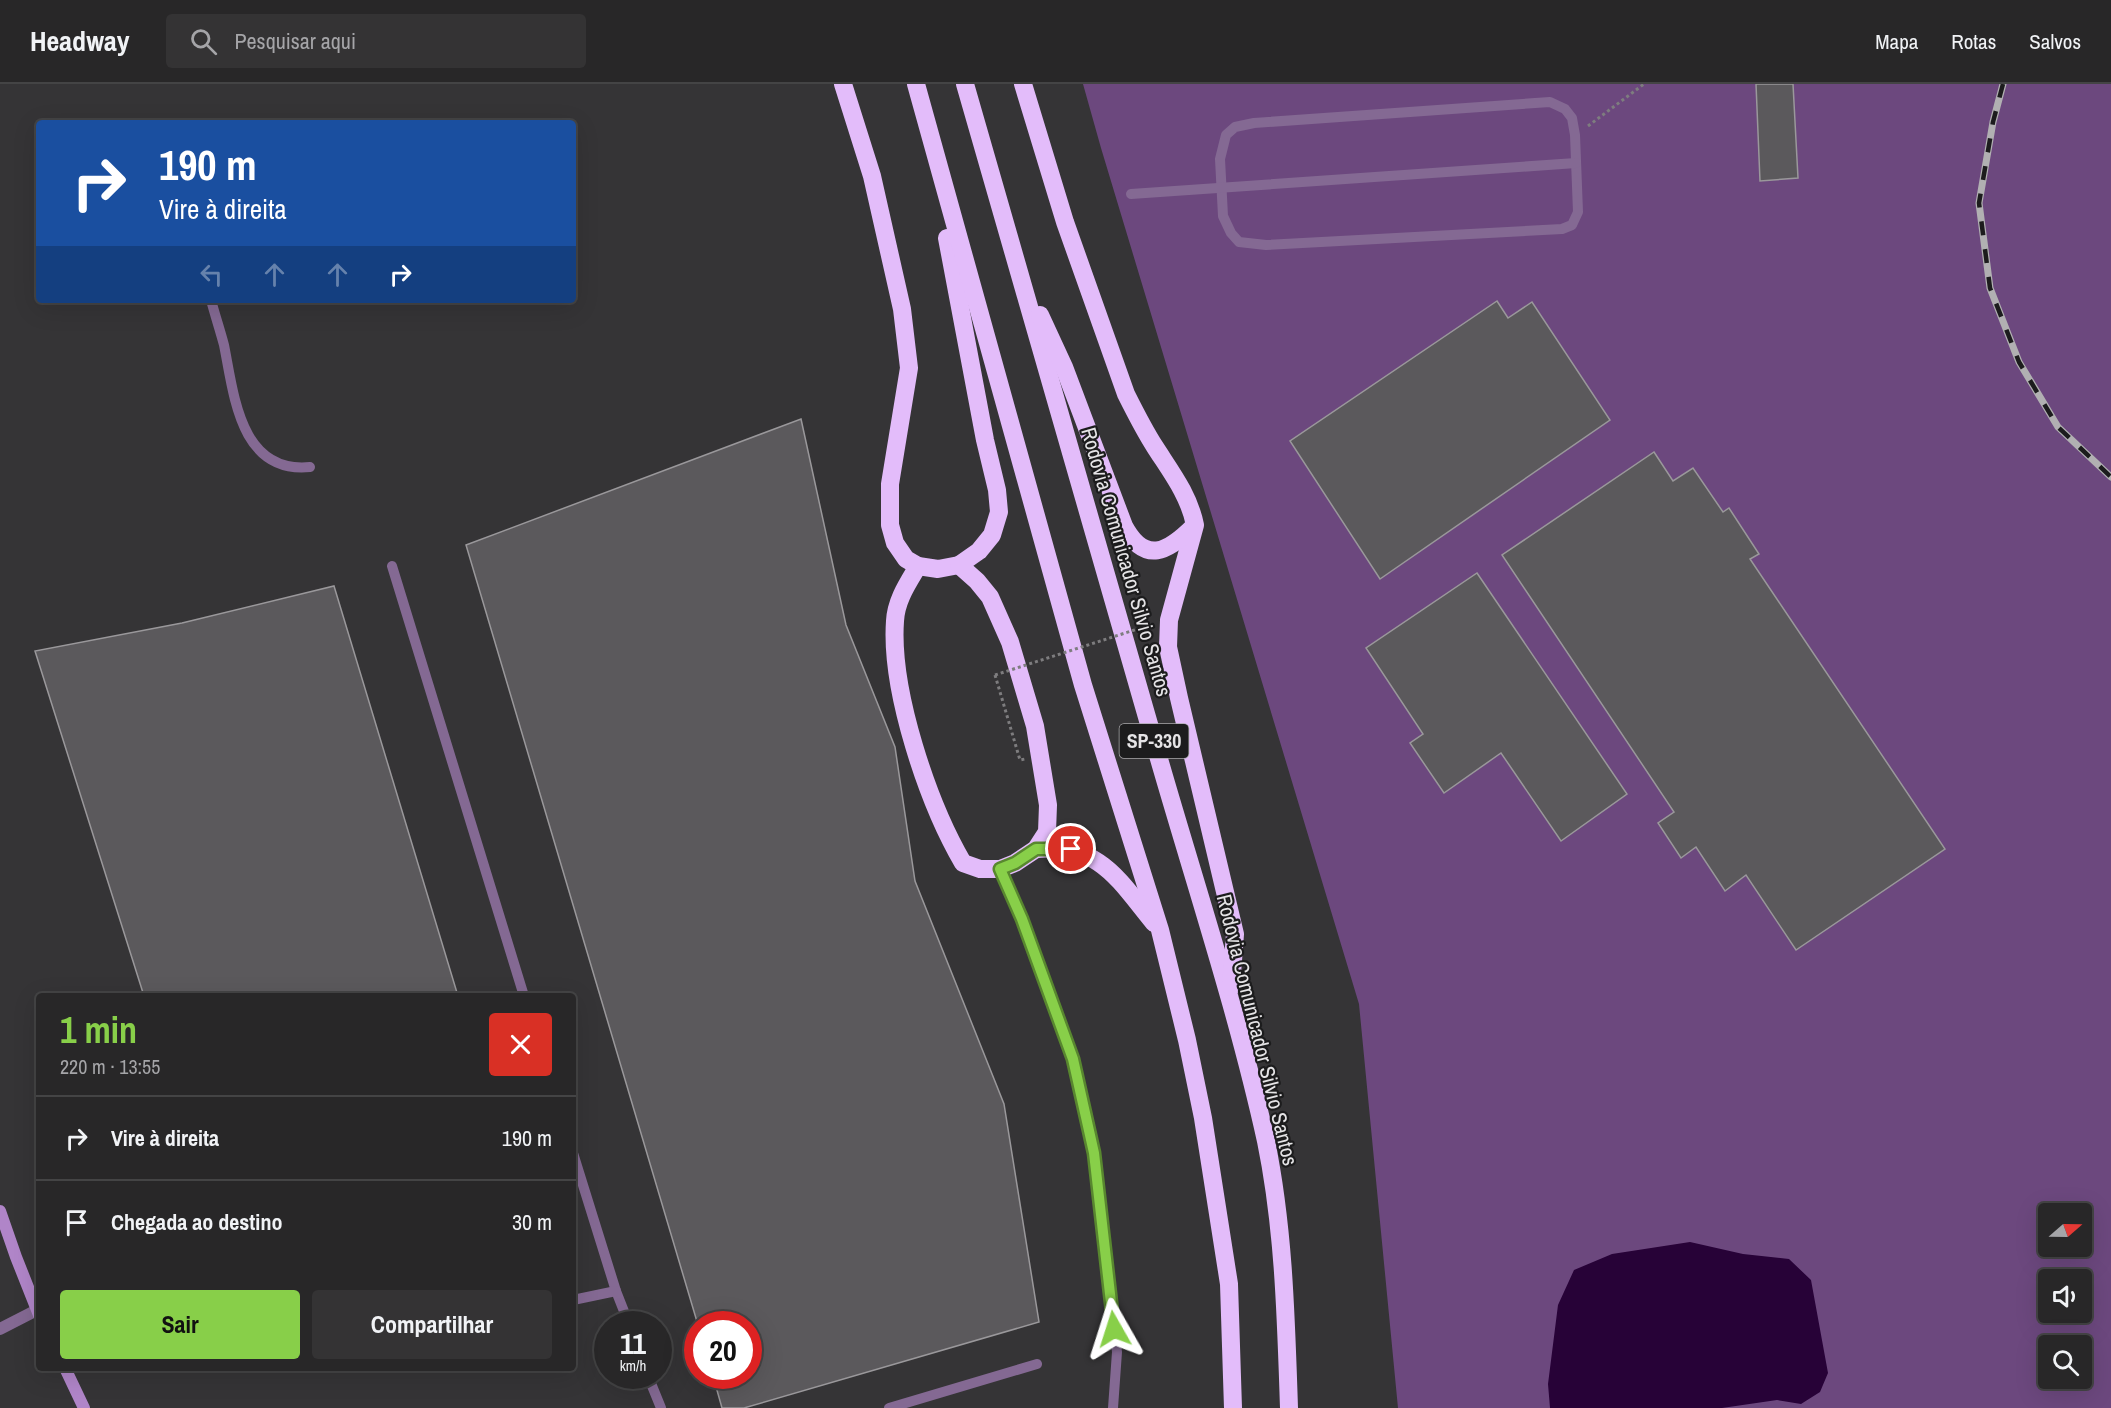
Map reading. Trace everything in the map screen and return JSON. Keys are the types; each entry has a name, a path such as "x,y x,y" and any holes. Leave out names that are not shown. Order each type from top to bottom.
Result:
{"highway":[{"path":"843,84 872,176 902,309 909,368 890,484 890,525 895,543 906,559 918,566 938,569 959,566 980,551 992,535 999,512 997,490 985,440 926,124"},
{"name":"SP-330","path":"916,84 1083,685 1160,930 1187,1040 1203,1118 1229,1284 1233,1408"},
{"name":"Rodovia Comunicador Silvio Santos","path":"965,84 1230,1000 1266,1142 1277,1211 1286,1298 1288,1408"},
{"path":"1023,84 1065,222 1126,394 1139,421 1189,501 1195,525 1169,620 1168,647 1235,934 1230,1000"},
{"path":"1018,271 1064,367 1124,526 1131,539 1139,546 1151,551 1162,550 1179,542 1195,525"},
{"path":"918,566 902,593 894,619 896,658 904,708 924,778 946,833 963,863 980,869 1000,869 1015,863 1036,849 1047,832 1048,805 1035,726 1010,642 990,597 977,581 959,566"},
{"path":"1036,849 1071,849 1102,864 1160,930"}],"main road":[{"path":"0,1211 36,1307"},
{"path":"66,1371 84,1408"}],"street":[{"path":"0,1329 36,1313"}],"lane":[{"path":"1550,102 1565,108 1572,118 1576,163 1578,212 1572,225 1562,230 1266,245 1239,242 1231,234 1223,216 1220,159 1226,135 1235,127 1254,123 1550,102"},
{"path":"1131,194 1576,163"},
{"path":"212,303 223,342 234,401 256,448 276,464 293,469 310,467"},
{"path":"392,566 523,993"},
{"path":"1000,869 1022,919 1073,1059 1094,1153 1117,1352 1113,1408"},
{"path":"576,1163 624,1311"},
{"path":"576,1299 616,1291"},
{"path":"890,1408 1037,1364"},
{"path":"653,1389 661,1408"}],"path":[{"path":"1586,128 1644,84"},
{"path":"1026,758 1020,760 994,675 1153,624"}],"shaded area":[{"path":"1083,84 2111,84 2111,1408 1398,1408 1359,1004"},
{"path":"1690,1242 1743,1254 1789,1259 1811,1280 1828,1373 1820,1392 1801,1404 1777,1400 1722,1408 1550,1408 1548,1384 1558,1305 1574,1270 1612,1254"}],"building":[{"path":"1756,84 1793,84 1798,178 1760,181"},
{"path":"1497,301 1508,318 1532,302 1610,420 1380,579 1290,441"},
{"path":"801,419 846,625 895,747 915,881 1004,1104 1039,1322 744,1408 722,1408 717,1389 762,1389 762,1311 694,1311 466,545"},
{"path":"1654,452 1673,481 1693,468 1723,512 1729,508 1759,554 1750,559 1945,849 1796,950 1746,875 1725,891 1696,847 1681,858 1658,823 1674,812 1502,555"},
{"path":"1477,573 1627,794 1561,841 1501,753 1444,793 1410,743 1423,734 1366,648"},
{"path":"334,586 457,993 143,993 35,651 182,623"}],"railway":[{"path":"2003,84 1993,122 1979,203 1990,288 2019,362 2058,427 2111,477"}],"route":[{"path":"1071,849 1036,849 1015,863 1000,869 1022,919 1073,1059 1094,1153 1114,1329"}]}
